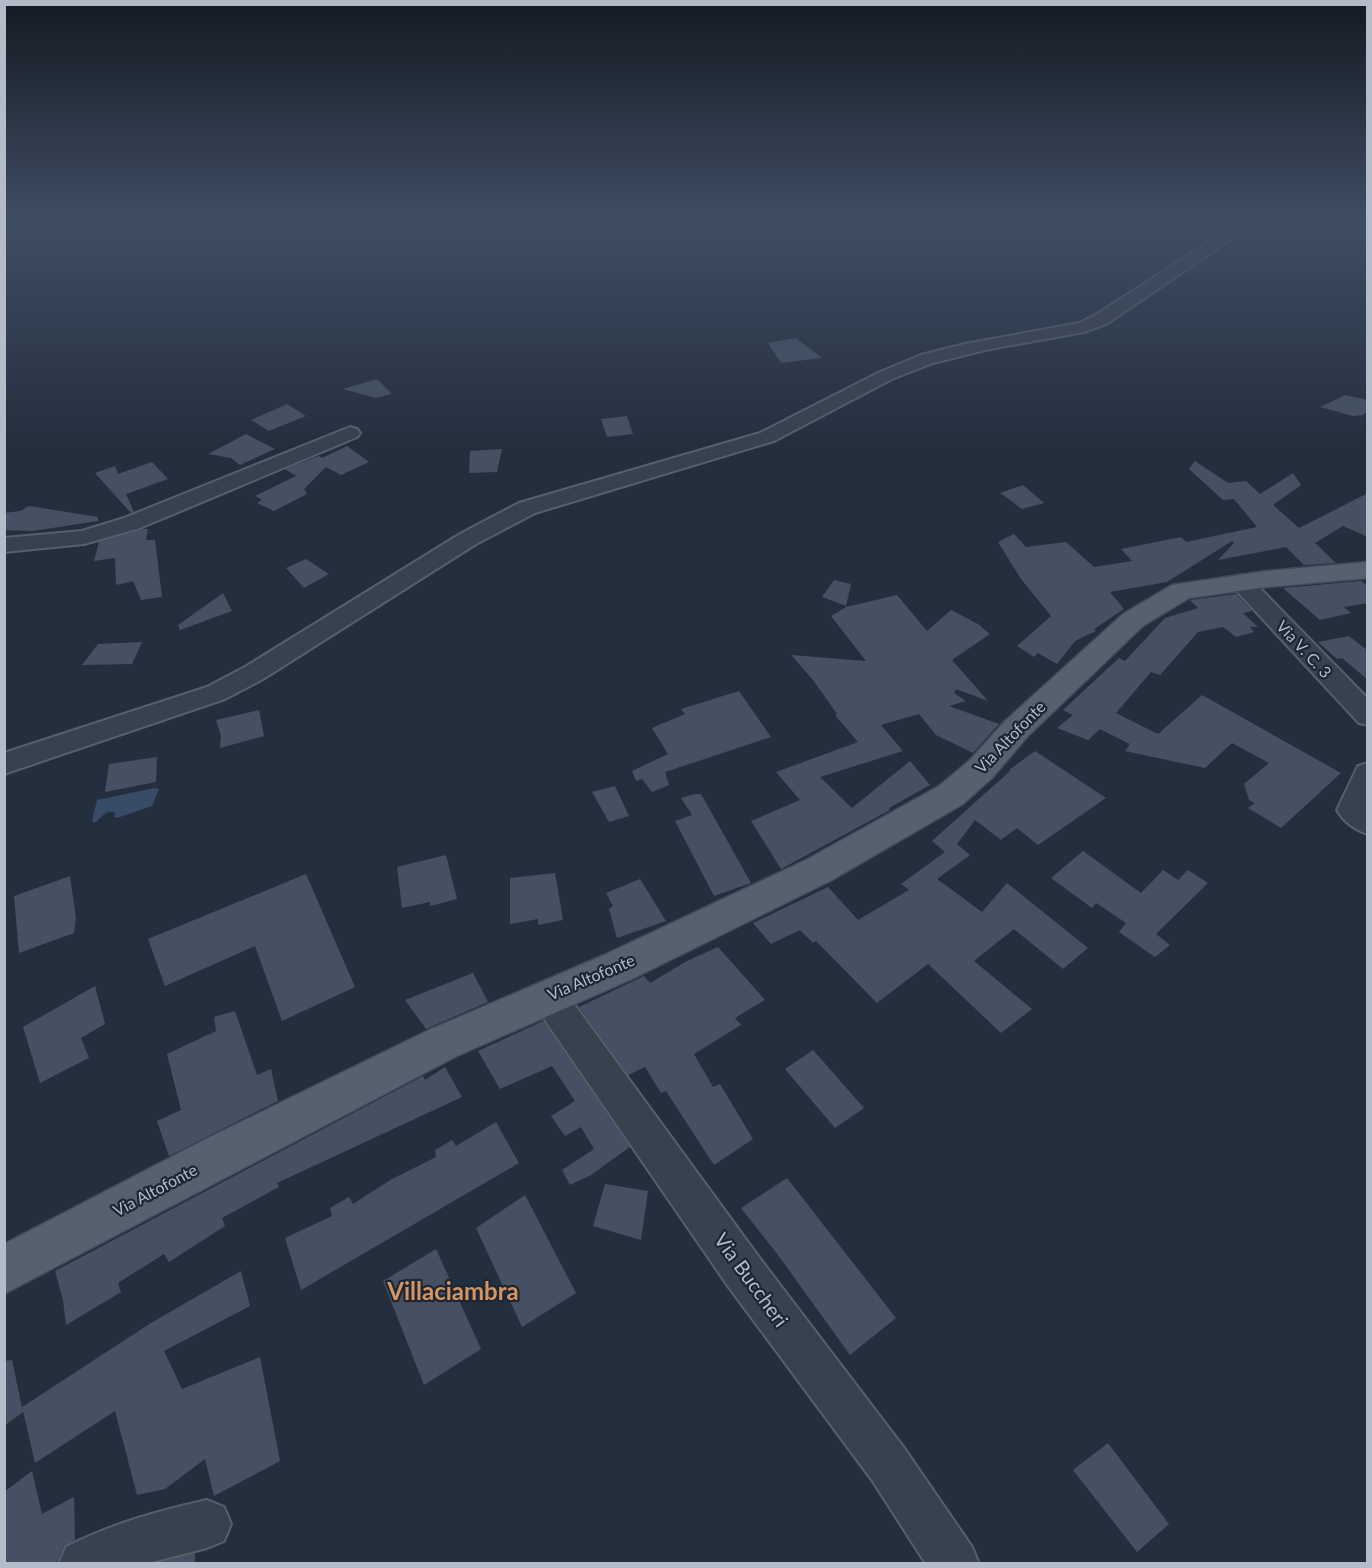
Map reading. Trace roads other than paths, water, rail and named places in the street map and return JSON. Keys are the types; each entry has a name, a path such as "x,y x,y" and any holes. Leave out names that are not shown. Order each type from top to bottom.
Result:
{"main road":[{"name":"Via Altofonte","path":"4,1270 170,1182 422,1054 548,996 618,967 819,870 951,795 981,769 1016,729 1084,663 1133,621 1182,591 1241,582 1368,570"}],"street":[{"path":"4,764 216,693 254,673 468,539 527,508 767,437 803,422 898,371 928,359 1084,327 1100,320 1135,297"},
{"path":"4,545 84,537 132,523 350,433"},
{"name":"Via V. C. 3","path":"1241,582 1368,716"},
{"path":"1368,773 1352,810 1368,823"},
{"name":"Via Buccheri","path":"548,996 743,1271 888,1464 955,1563"},
{"path":"83,1563 147,1539 207,1524"}],"water":[{"path":"159,789 152,806 117,818 114,817 115,812 108,812 95,823 92,821 97,800"}],"district":[{"name":"Villaciambra","path":"453,1292"}]}
